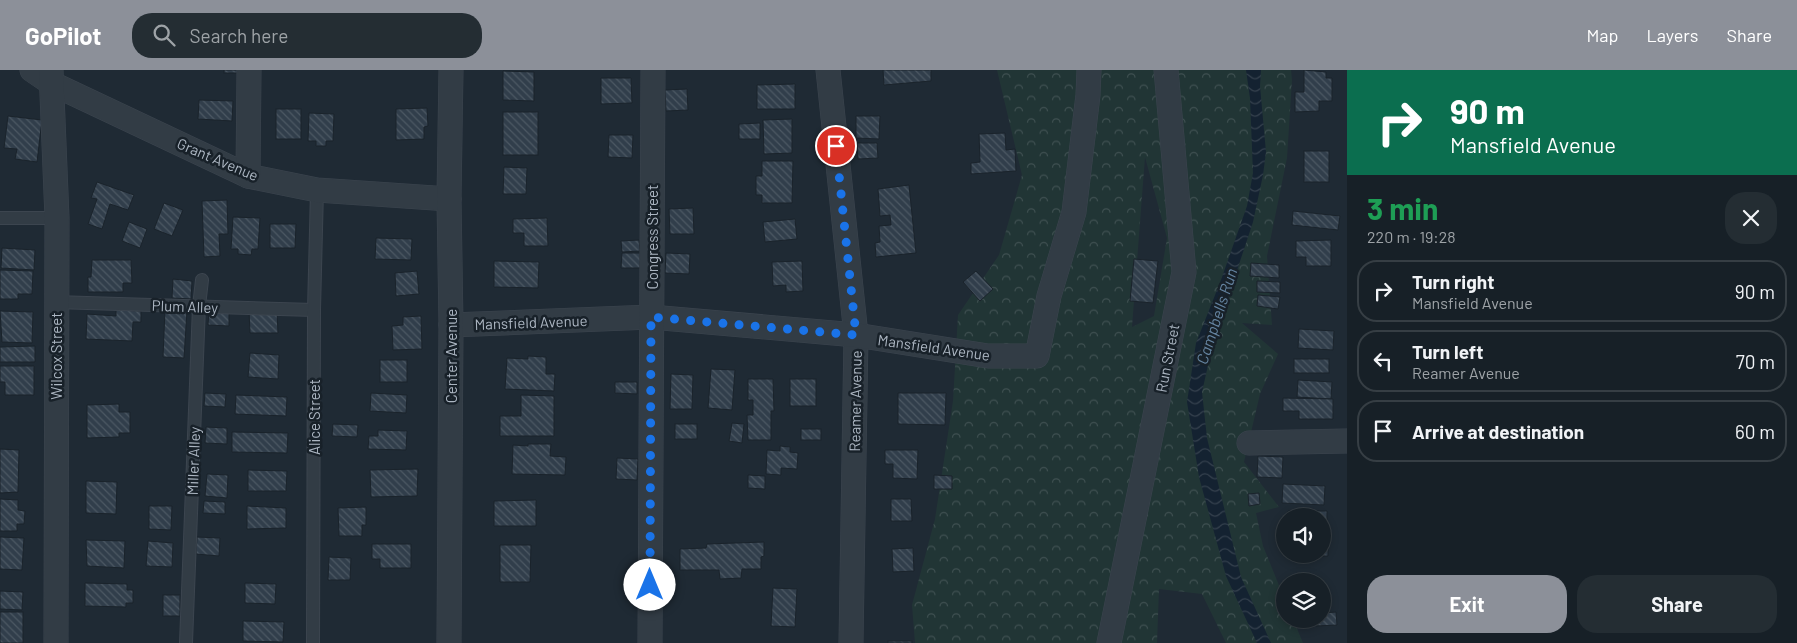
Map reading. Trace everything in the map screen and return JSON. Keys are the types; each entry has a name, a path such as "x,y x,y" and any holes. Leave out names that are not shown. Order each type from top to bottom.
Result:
{"street":[{"path":"248,176 249,70"},
{"name":"Center Avenue","path":"449,643 451,325 449,199 451,70"},
{"name":"Congress Street","path":"650,643 653,70"},
{"name":"Reamer Avenue","path":"828,70 856,335 851,643"},
{"name":"Mansfield Avenue","path":"451,325 651,317 856,335 988,356 1037,356 1050,296 1074,212 1088,95 1089,70"},
{"name":"Run Street","path":"1109,643 1184,272 1166,70"},
{"name":"Grant Avenue","path":"44,74 248,176 317,190 449,199"},
{"name":"Wilcox Street","path":"44,74 57,218 56,643"},
{"path":"1249,443 1347,441"}],"lane":[{"name":"Alice Street","path":"313,643 314,310 317,190"},
{"path":"0,218 57,218"},
{"name":"Miller Alley","path":"186,643 199,306 202,280"},
{"name":"Plum Alley","path":"56,302 314,310"}],"green space":[{"path":"997,70 1291,70 1287,158 1267,256 1272,325 1242,323 1278,354 1260,394 1244,462 1279,507 1256,513 1263,546 1276,578 1276,628 1297,628 1303,643 1226,643 1202,594 1159,589 1157,643 915,643 912,605 935,519 953,401 958,315 999,255 1022,175","holes":["1145,157 1167,238 1154,316 1132,327"]}],"water":[{"name":"Campbells Run","path":"1246,70 1261,70 1260,86 1266,152 1263,175 1253,222 1213,343 1202,392 1207,438 1241,577 1271,643 1257,643 1226,576 1199,477 1187,402 1196,343 1247,206 1253,173 1250,98"}],"building":[{"path":"224,70 242,70 242,73 224,73"},
{"path":"883,70 931,70 931,81 884,85"},
{"path":"1304,70 1326,72 1326,78 1332,78 1332,101 1319,101 1319,111 1295,112 1295,92 1304,92"},
{"path":"503,71 534,72 534,101 503,100"},
{"path":"601,78 631,78 632,103 601,104"},
{"path":"795,84 795,109 757,109 757,85"},
{"path":"687,89 688,110 666,111 665,90"},
{"path":"199,100 233,101 232,121 198,119"},
{"path":"427,108 428,126 424,127 424,139 396,140 396,109"},
{"path":"276,109 301,109 301,139 276,139"},
{"path":"503,112 538,112 538,155 503,155"},
{"path":"309,113 334,114 333,141 326,141 326,146 316,146 316,141 308,141"},
{"path":"8,116 42,120 37,162 15,159 17,149 4,148"},
{"path":"856,116 880,116 879,139 856,138"},
{"path":"792,119 792,153 764,154 763,120"},
{"path":"760,123 760,139 739,139 739,124"},
{"path":"1005,133 1006,150 1015,149 1016,171 971,174 971,163 980,162 979,134"},
{"path":"609,135 633,135 632,158 608,157"},
{"path":"857,143 877,143 878,158 858,159"},
{"path":"1304,151 1329,151 1329,182 1304,182"},
{"path":"762,161 793,161 792,203 762,203 762,195 756,195 756,176 762,176"},
{"path":"504,167 527,168 526,194 503,194"},
{"path":"97,182 134,195 128,210 110,204 102,229 88,224 97,199 91,198"},
{"path":"909,185 916,253 876,257 875,243 880,242 879,226 891,225 890,215 880,216 878,189"},
{"path":"227,200 228,234 219,234 220,256 204,257 202,201"},
{"path":"164,203 183,210 172,236 154,229"},
{"path":"693,208 694,234 670,234 669,209"},
{"path":"1293,211 1340,216 1338,230 1292,225"},
{"path":"233,217 260,218 258,249 252,249 251,255 238,254 238,249 231,249"},
{"path":"547,218 548,246 524,246 524,233 513,233 513,219"},
{"path":"795,219 797,239 765,242 763,222"},
{"path":"129,222 147,229 140,248 122,241"},
{"path":"270,224 296,224 295,248 270,248"},
{"path":"376,238 412,239 411,260 375,259"},
{"path":"639,240 640,251 622,252 621,241"},
{"path":"1331,240 1331,266 1306,266 1306,257 1296,257 1296,241"},
{"path":"2,248 35,250 34,270 1,268"},
{"path":"622,253 640,253 640,268 621,268"},
{"path":"666,253 690,254 689,274 665,273"},
{"path":"1134,259 1158,261 1153,303 1130,301"},
{"path":"92,260 131,260 132,283 123,283 123,292 88,292 88,277 91,277"},
{"path":"494,261 539,262 538,288 494,287"},
{"path":"802,261 803,291 786,292 786,285 773,286 772,262"},
{"path":"1251,263 1279,265 1279,278 1250,276"},
{"path":"0,270 33,271 32,294 18,294 18,299 0,299"},
{"path":"417,271 419,294 396,296 395,273"},
{"path":"976,271 993,289 980,301 963,282"},
{"path":"173,279 192,281 191,299 172,298"},
{"path":"1257,281 1280,282 1280,293 1257,292"},
{"path":"1258,295 1280,297 1278,309 1257,306"},
{"path":"165,309 187,311 184,358 163,357"},
{"path":"116,310 141,311 141,322 133,322 132,341 86,339 87,314 116,316"},
{"path":"209,310 229,312 229,326 208,325"},
{"path":"0,311 33,312 32,343 2,342"},
{"path":"249,311 277,311 278,333 250,333"},
{"path":"421,316 422,349 393,350 392,326 403,325 403,317"},
{"path":"1299,329 1334,331 1333,350 1298,348"},
{"path":"35,346 35,362 0,362 0,347"},
{"path":"250,353 279,355 278,379 248,377"},
{"path":"528,356 546,357 546,374 555,374 554,391 505,389 507,358 528,359"},
{"path":"1294,359 1329,359 1329,373 1294,373"},
{"path":"380,360 407,360 407,382 380,382"},
{"path":"0,366 34,366 34,395 5,395 5,382 0,382"},
{"path":"711,369 735,370 732,410 708,408"},
{"path":"671,374 693,375 692,409 670,409"},
{"path":"748,379 773,379 774,411 771,411 771,440 748,440 747,415 753,415 753,400 748,400"},
{"path":"790,379 816,379 816,406 790,406"},
{"path":"1298,380 1332,382 1331,399 1297,397"},
{"path":"615,382 637,382 637,394 615,393"},
{"path":"205,393 226,394 225,407 204,406"},
{"path":"371,393 407,395 406,413 370,411"},
{"path":"898,393 946,393 945,425 898,424"},
{"path":"236,395 287,397 286,416 235,414"},
{"path":"521,395 554,396 554,436 500,436 500,416 521,416"},
{"path":"1283,398 1333,399 1333,419 1299,419 1299,411 1283,411"},
{"path":"119,404 119,412 130,412 130,433 119,433 119,437 87,438 87,405"},
{"path":"732,423 744,424 742,443 729,441"},
{"path":"333,424 358,425 357,437 332,436"},
{"path":"675,424 697,424 697,439 675,439"},
{"path":"206,427 227,428 227,444 205,443"},
{"path":"801,429 821,429 821,440 801,440"},
{"path":"378,430 407,431 406,450 368,449 369,436 378,436"},
{"path":"232,432 288,433 287,453 232,452"},
{"path":"528,444 551,444 550,456 566,457 565,475 512,474 513,445 528,446"},
{"path":"780,446 790,447 790,452 798,453 797,469 781,468 781,475 766,474 767,450 780,451"},
{"path":"0,449 19,450 18,492 0,493"},
{"path":"885,450 918,450 917,479 893,478 893,464 885,464"},
{"path":"1258,456 1283,457 1282,478 1257,477"},
{"path":"617,458 638,459 637,480 616,479"},
{"path":"418,469 417,496 371,497 370,470"},
{"path":"248,470 287,471 286,491 248,491"},
{"path":"207,474 228,475 227,498 205,496"},
{"path":"748,475 765,476 765,489 748,488"},
{"path":"934,475 952,476 952,489 934,489"},
{"path":"86,481 117,482 116,514 86,513"},
{"path":"1283,484 1325,486 1324,505 1282,503"},
{"path":"1259,493 1260,504 1249,506 1248,494"},
{"path":"0,499 18,500 18,510 25,511 24,524 17,524 17,531 0,531"},
{"path":"891,499 911,499 912,521 891,521"},
{"path":"536,500 536,526 494,526 494,501"},
{"path":"204,501 225,502 225,514 203,513"},
{"path":"149,506 172,506 171,530 149,529"},
{"path":"247,506 286,508 286,528 247,529"},
{"path":"366,507 366,525 362,525 362,536 339,536 338,508"},
{"path":"0,537 24,538 22,570 0,569"},
{"path":"197,537 220,538 219,556 196,554"},
{"path":"86,540 125,541 124,568 87,566"},
{"path":"148,541 173,543 172,567 146,566"},
{"path":"764,542 764,556 761,557 761,569 742,569 741,578 720,579 719,570 680,570 680,549 706,548 707,544"},
{"path":"372,544 411,544 411,568 380,568 380,559 372,559"},
{"path":"500,545 531,545 530,582 500,582"},
{"path":"913,548 914,571 893,572 892,549"},
{"path":"329,557 351,558 350,580 328,580"},
{"path":"85,583 127,584 127,590 133,590 133,603 126,603 126,607 85,606"},
{"path":"245,583 276,584 275,604 245,603"},
{"path":"773,588 797,589 795,627 771,626"},
{"path":"0,591 23,592 22,610 0,609"},
{"path":"163,595 180,595 180,616 163,616"},
{"path":"0,612 23,612 23,643 0,643"},
{"path":"1331,612 1336,612 1337,625 1331,625"},
{"path":"243,621 284,622 283,642 243,641"},
{"path":"888,641 912,641 912,643 888,643"}],"route":[{"path":"650,585 651,317 856,335 836,146"}]}
